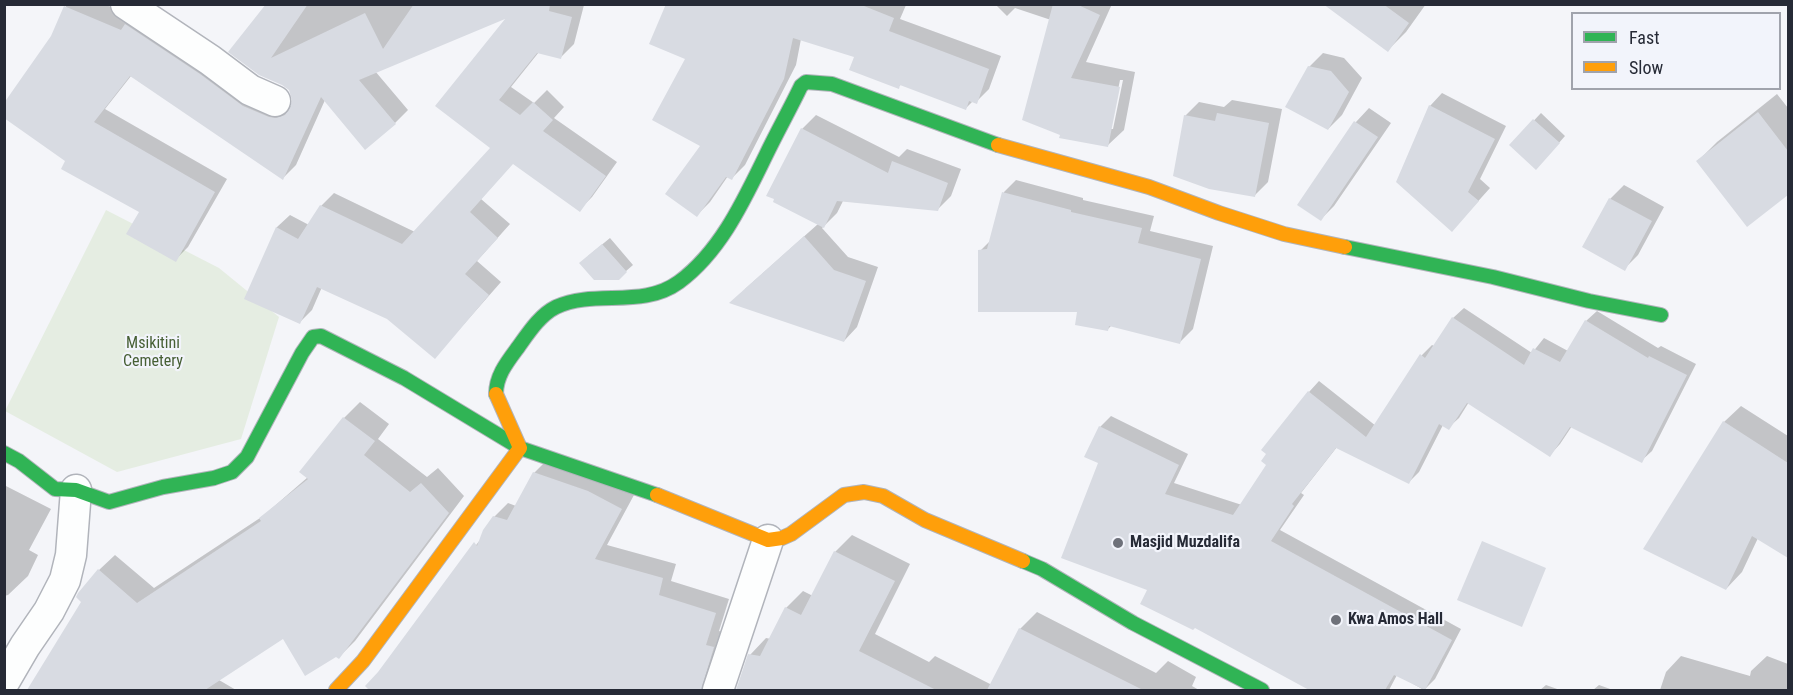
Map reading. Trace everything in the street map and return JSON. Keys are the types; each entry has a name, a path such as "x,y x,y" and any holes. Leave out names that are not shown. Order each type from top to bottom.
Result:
{"street":[{"path":"126,4 210,60 250,90 275,101"},
{"path":"520,448 496,394 495,386 510,357 535,325 554,308 571,302 638,298 678,284 709,254 735,216 801,86 806,82 832,84 984,141 1149,187 1218,213 1284,234 1493,277 1589,301 1661,315"},
{"path":"4,453 19,461 55,489 76,490 109,502 232,472 247,457 302,353 316,336 330,340 404,378 520,448 661,496 768,540 791,534 844,495 864,492 883,496 926,520 1042,569 1133,623 1262,690"},
{"path":"336,690 369,652 520,448"},
{"path":"4,682 49,611 65,580 71,555 76,490"},
{"path":"726,687 768,540"}],"green space":[{"name":"Msikitini Cemetery","path":"106,210 219,268 279,317 241,439 117,472 5,411"}],"building":[{"path":"266,4 308,4 271,58 365,13 383,49 414,4 550,4 549,11 572,17 561,59 537,53 499,100 520,115 533,102 553,120 543,131 606,176 580,212 513,164 470,212 498,238 465,274 489,295 435,359 387,319 317,287 300,324 244,299 276,227 298,239 320,205 402,244 490,148 435,106 505,19 359,80 396,124 365,150 321,97 283,180 130,76 94,122 215,192 176,262 126,234 139,212 61,169 65,161 4,118 4,103 51,36 64,6 121,30 125,24 243,106 269,117 276,118 285,115 292,100 289,90 259,75 228,52"},
{"path":"666,4 859,4 894,18 889,31 989,69 977,104 969,101 966,110 900,85 899,89 849,70 854,57 793,38 784,79 732,180 726,177 697,217 665,194 700,146 652,120 685,59 649,44"},
{"path":"1053,4 1076,4 1100,15 1071,78 1120,87 1108,147 1059,138 1060,135 1022,120"},
{"path":"1323,4 1383,4 1409,23 1388,52"},
{"path":"1308,66 1331,71 1349,92 1328,130 1285,107"},
{"path":"1429,105 1495,139 1468,192 1479,201 1452,232 1396,182"},
{"path":"1758,112 1788,151 1788,195 1747,227 1696,161"},
{"path":"1217,113 1269,123 1255,197 1209,189 1173,176 1184,115 1215,121"},
{"path":"1533,119 1560,143 1536,170 1509,145"},
{"path":"1354,121 1378,137 1321,221 1297,205"},
{"path":"801,128 888,173 892,161 948,183 938,211 837,201 824,228 773,202 774,199 766,196"},
{"path":"1002,192 1071,210 1071,212 1142,228 1138,243 1201,259 1180,344 1109,326 1108,331 1075,325 1077,312 978,312 978,250 987,249"},
{"path":"1609,198 1652,221 1625,271 1582,247"},
{"path":"804,236 834,270 866,281 844,342 729,303"},
{"path":"602,244 627,272 619,280 594,280 579,263"},
{"path":"1452,317 1524,365 1533,348 1560,362 1585,320 1648,358 1649,356 1687,375 1642,463 1570,427 1550,457 1467,403 1449,430 1439,424 1409,484 1336,448 1292,504 1294,506 1271,541 1452,640 1425,690 1394,675 1385,690 1309,690 1195,628 1193,630 1140,604 1147,590 1061,558 1098,463 1084,457 1099,426 1179,465 1165,494 1233,515 1266,465 1261,461 1266,454 1261,450 1308,391 1366,437 1420,354 1425,358"},
{"path":"343,417 375,441 364,455 410,492 421,483 449,513 339,659 336,657 305,676 283,639 205,690 27,690 81,602 76,597 78,593 98,569 137,603 261,521 259,518 308,479 299,472"},
{"path":"1723,421 1788,463 1788,558 1752,536 1726,590 1643,549"},
{"path":"533,472 588,491 622,509 595,559 663,578 659,595 716,613 706,645 714,647 701,690 369,690 365,686 378,672 474,542 477,546 483,530 493,516 507,520"},
{"path":"1482,541 1546,568 1522,627 1457,600"},
{"path":"834,551 895,581 859,651 936,690 736,690 748,654 760,656 785,607 801,615"},
{"path":"1019,628 1143,690 987,690"}],"traffic: fast":[{"path":"496,394 500,374 507,363 535,324 550,310 587,299 650,295 679,282 694,269 730,224 801,86 806,82 832,84 998,145"},
{"path":"1345,247 1493,277 1589,301 1661,315"},
{"path":"4,453 19,461 55,489 76,490 109,502 232,472 247,457 302,353 313,337 321,336 404,378 520,448 657,495"},
{"path":"1023,561 1042,569 1133,623 1262,690"}],"traffic: slow":[{"path":"998,145 1149,187 1284,234 1345,247"},
{"path":"336,690 363,661 520,448 496,394"},
{"path":"657,495 768,540 791,534 844,495 864,492 883,496 925,520 1023,561"}],"place":[{"name":"Masjid Muzdalifa","path":"1118,543"},
{"name":"Kwa Amos Hall","path":"1336,620"}]}
